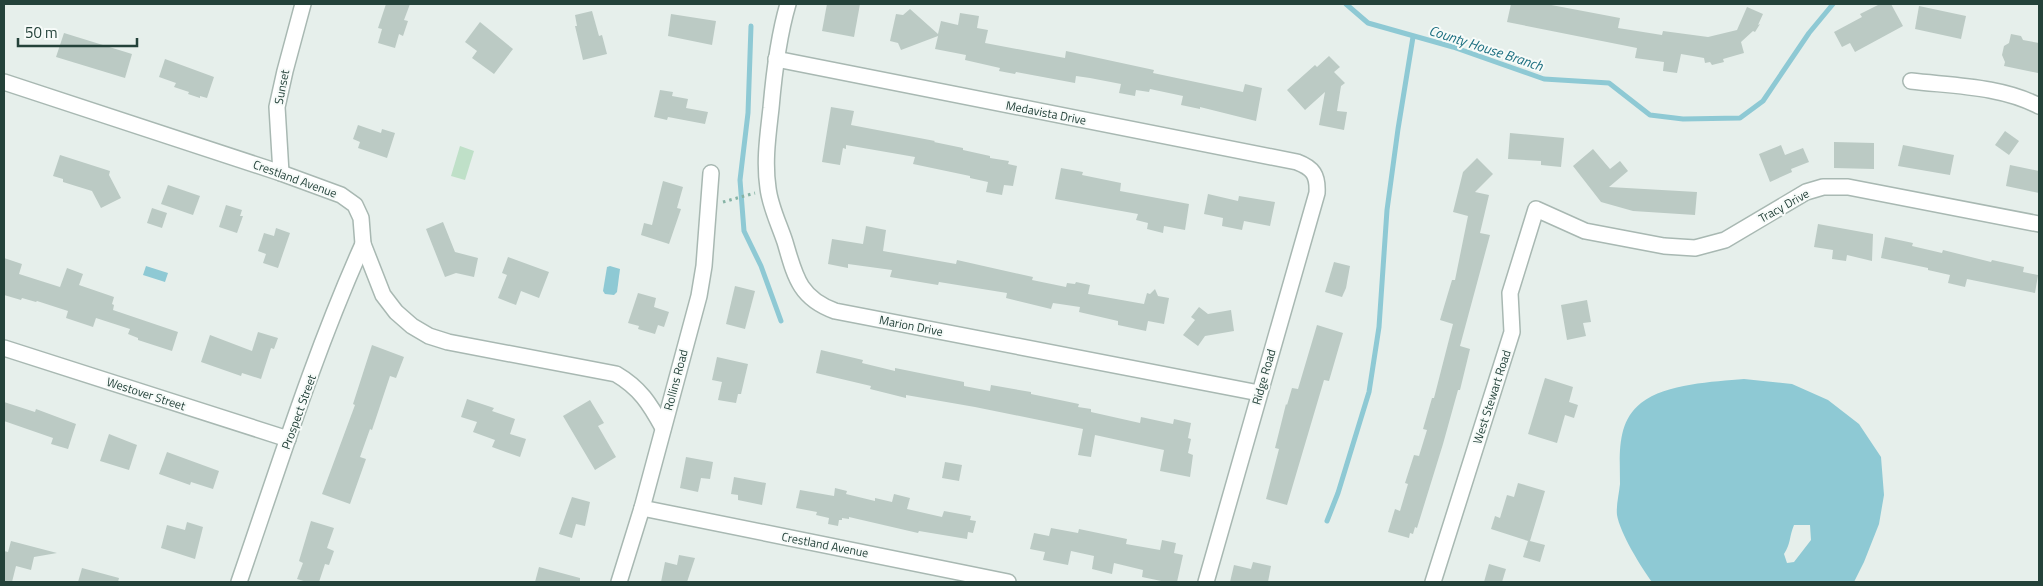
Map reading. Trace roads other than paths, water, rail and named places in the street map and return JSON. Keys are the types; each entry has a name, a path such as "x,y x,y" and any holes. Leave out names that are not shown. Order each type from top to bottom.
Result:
{"street":[{"name":"Sunset","path":"281,173 277,107 285,70 304,4"},
{"path":"776,59 779,35 788,4"},
{"name":"Medavista Drive","path":"776,59 1296,162 1307,166 1314,172"},
{"name":"Marion Drive","path":"776,59 765,160 768,190 800,286 810,299 835,311 1260,392"},
{"path":"1911,81 2000,92 2026,98 2039,106"},
{"name":"Crestland Avenue","path":"4,82 281,173 341,195 355,205 362,218 363,244 383,295 396,312 412,326 429,336 448,342 616,374 631,383 649,403 663,428"},
{"name":"Ridge Road","path":"1206,582 1317,193 1318,181 1314,172"},
{"name":"Rollins Road","path":"619,582 642,508 699,296 704,266 710,173"},
{"name":"Tracy Drive","path":"1536,209 1585,231 1664,246 1695,248 1726,240 1806,192 1823,187 1848,187 2039,224"},
{"name":"West Stewart Road","path":"1432,582 1512,332 1510,293 1536,209"},
{"name":"Prospect Street","path":"239,582 288,439 346,282 363,244"},
{"name":"Westover Street","path":"4,348 288,439"},
{"name":"Crestland Avenue","path":"642,508 1008,582"}],"water":[{"path":"146,266 168,273 165,282 143,275"},
{"path":"607,267 620,269 617,292 614,295 605,294 603,291"},
{"path":"1744,379 1792,384 1828,400 1859,424 1881,457 1884,495 1879,524 1854,582 1652,582 1626,540 1617,515 1617,503 1620,484 1621,440 1627,420 1633,411 1652,396 1677,387","holes":["1794,525 1810,525 1811,540 1794,562 1787,563 1784,554"]}],"waterway":[{"name":"County House Branch","path":"1346,4 1368,23 1453,47 1544,79 1609,83 1650,115 1683,119 1740,118 1763,101 1809,33 1833,4"},
{"path":"751,26 748,113 740,180 744,231 761,266 781,321"},
{"path":"1327,521 1338,493 1369,392 1379,327 1387,210 1413,37"}]}
